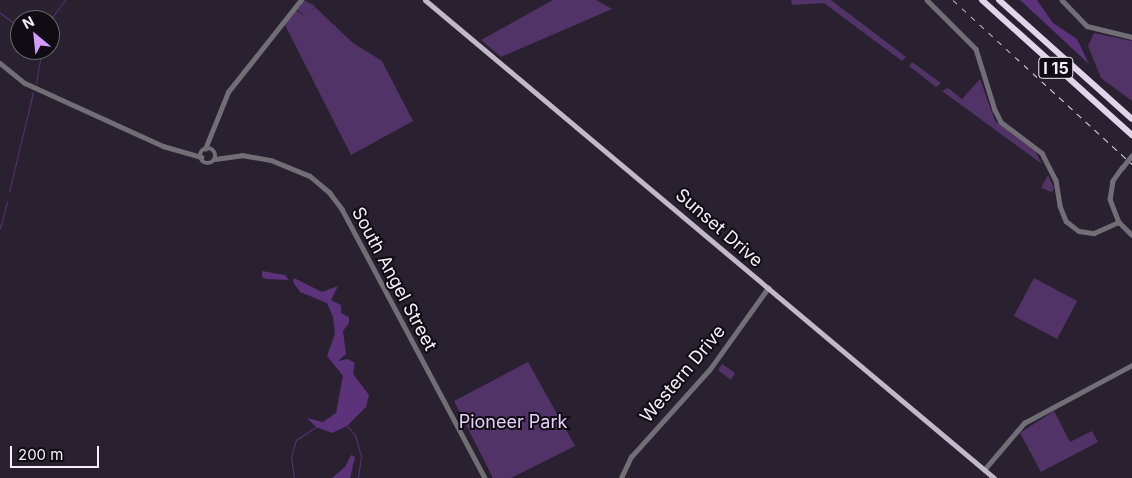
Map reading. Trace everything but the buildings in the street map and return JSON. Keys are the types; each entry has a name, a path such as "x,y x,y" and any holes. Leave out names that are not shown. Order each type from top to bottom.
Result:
{"highway":[{"name":"I 15","path":"982,0 1132,135"},
{"name":"I 15","path":"999,0 1132,119"}],"main road":[{"name":"Sunset Drive","path":"425,0 994,478"}],"street":[{"path":"201,157 212,138 228,92 301,0"},
{"path":"927,0 976,50 998,116 1042,153 1056,180 1060,206 1066,221 1079,231 1094,233 1119,222"},
{"path":"1062,0 1088,26 1132,37"},
{"path":"0,63 24,83 163,146 201,157 208,164 215,160 212,138"},
{"path":"191,153 204,150"},
{"name":"South Angel Street","path":"204,150 227,156 252,156 292,167 310,176 330,193 342,209 485,478"},
{"path":"1132,154 1113,181 1110,199 1119,222 1132,235"},
{"name":"South Angel Street","path":"215,160 227,156"},
{"name":"Western Drive","path":"621,478 631,457 710,369 768,288"},
{"path":"984,470 1024,423 1132,365"}],"green space":[{"path":"304,0 315,6 309,13 315,7 353,43 382,61 413,121 351,155 285,25 296,10 306,17 297,9"},
{"path":"553,0 596,0 612,9 501,57 481,40"},
{"path":"791,0 831,0 906,57 902,61 824,3 792,5"},
{"path":"1094,33 1132,41 1132,101 1101,78 1088,46"},
{"path":"912,62 941,83 936,87 909,66"},
{"path":"980,79 995,121 1035,151 1042,164 942,91 948,88 962,99"},
{"path":"1048,175 1054,188 1052,192 1041,188"},
{"path":"1034,278 1077,301 1057,339 1014,316"},
{"name":"Pioneer Park","path":"528,362 575,446 511,478 493,478 454,401"},
{"path":"722,364 735,373 731,380 718,370"},
{"path":"1054,411 1070,442 1092,431 1098,442 1041,472 1020,433"}],"shaded area":[{"path":"1020,0 1037,0 1053,23 1077,39 1089,64"},
{"path":"262,271 285,275 289,280 266,279 262,277"},
{"path":"294,278 322,292 338,286 331,300 341,305 341,313 349,317 349,323 343,331 346,354 338,361 348,359 355,363 353,374 369,395 366,407 347,426 332,433 316,427 307,418 323,422 336,413 343,376 327,356 335,334 333,317 327,303 300,292 293,282"},
{"path":"351,455 355,457 350,478 332,478 345,467"}],"waterway":[{"path":"58,10 65,0"},
{"path":"0,13 10,20"},
{"path":"36,83 40,60"},
{"path":"9,192 33,92"},
{"path":"0,228 7,201"},
{"path":"347,426 355,435 361,456 358,478"},
{"path":"294,478 291,457 296,440 316,427"}],"railway":[{"path":"953,0 1132,164"}]}
